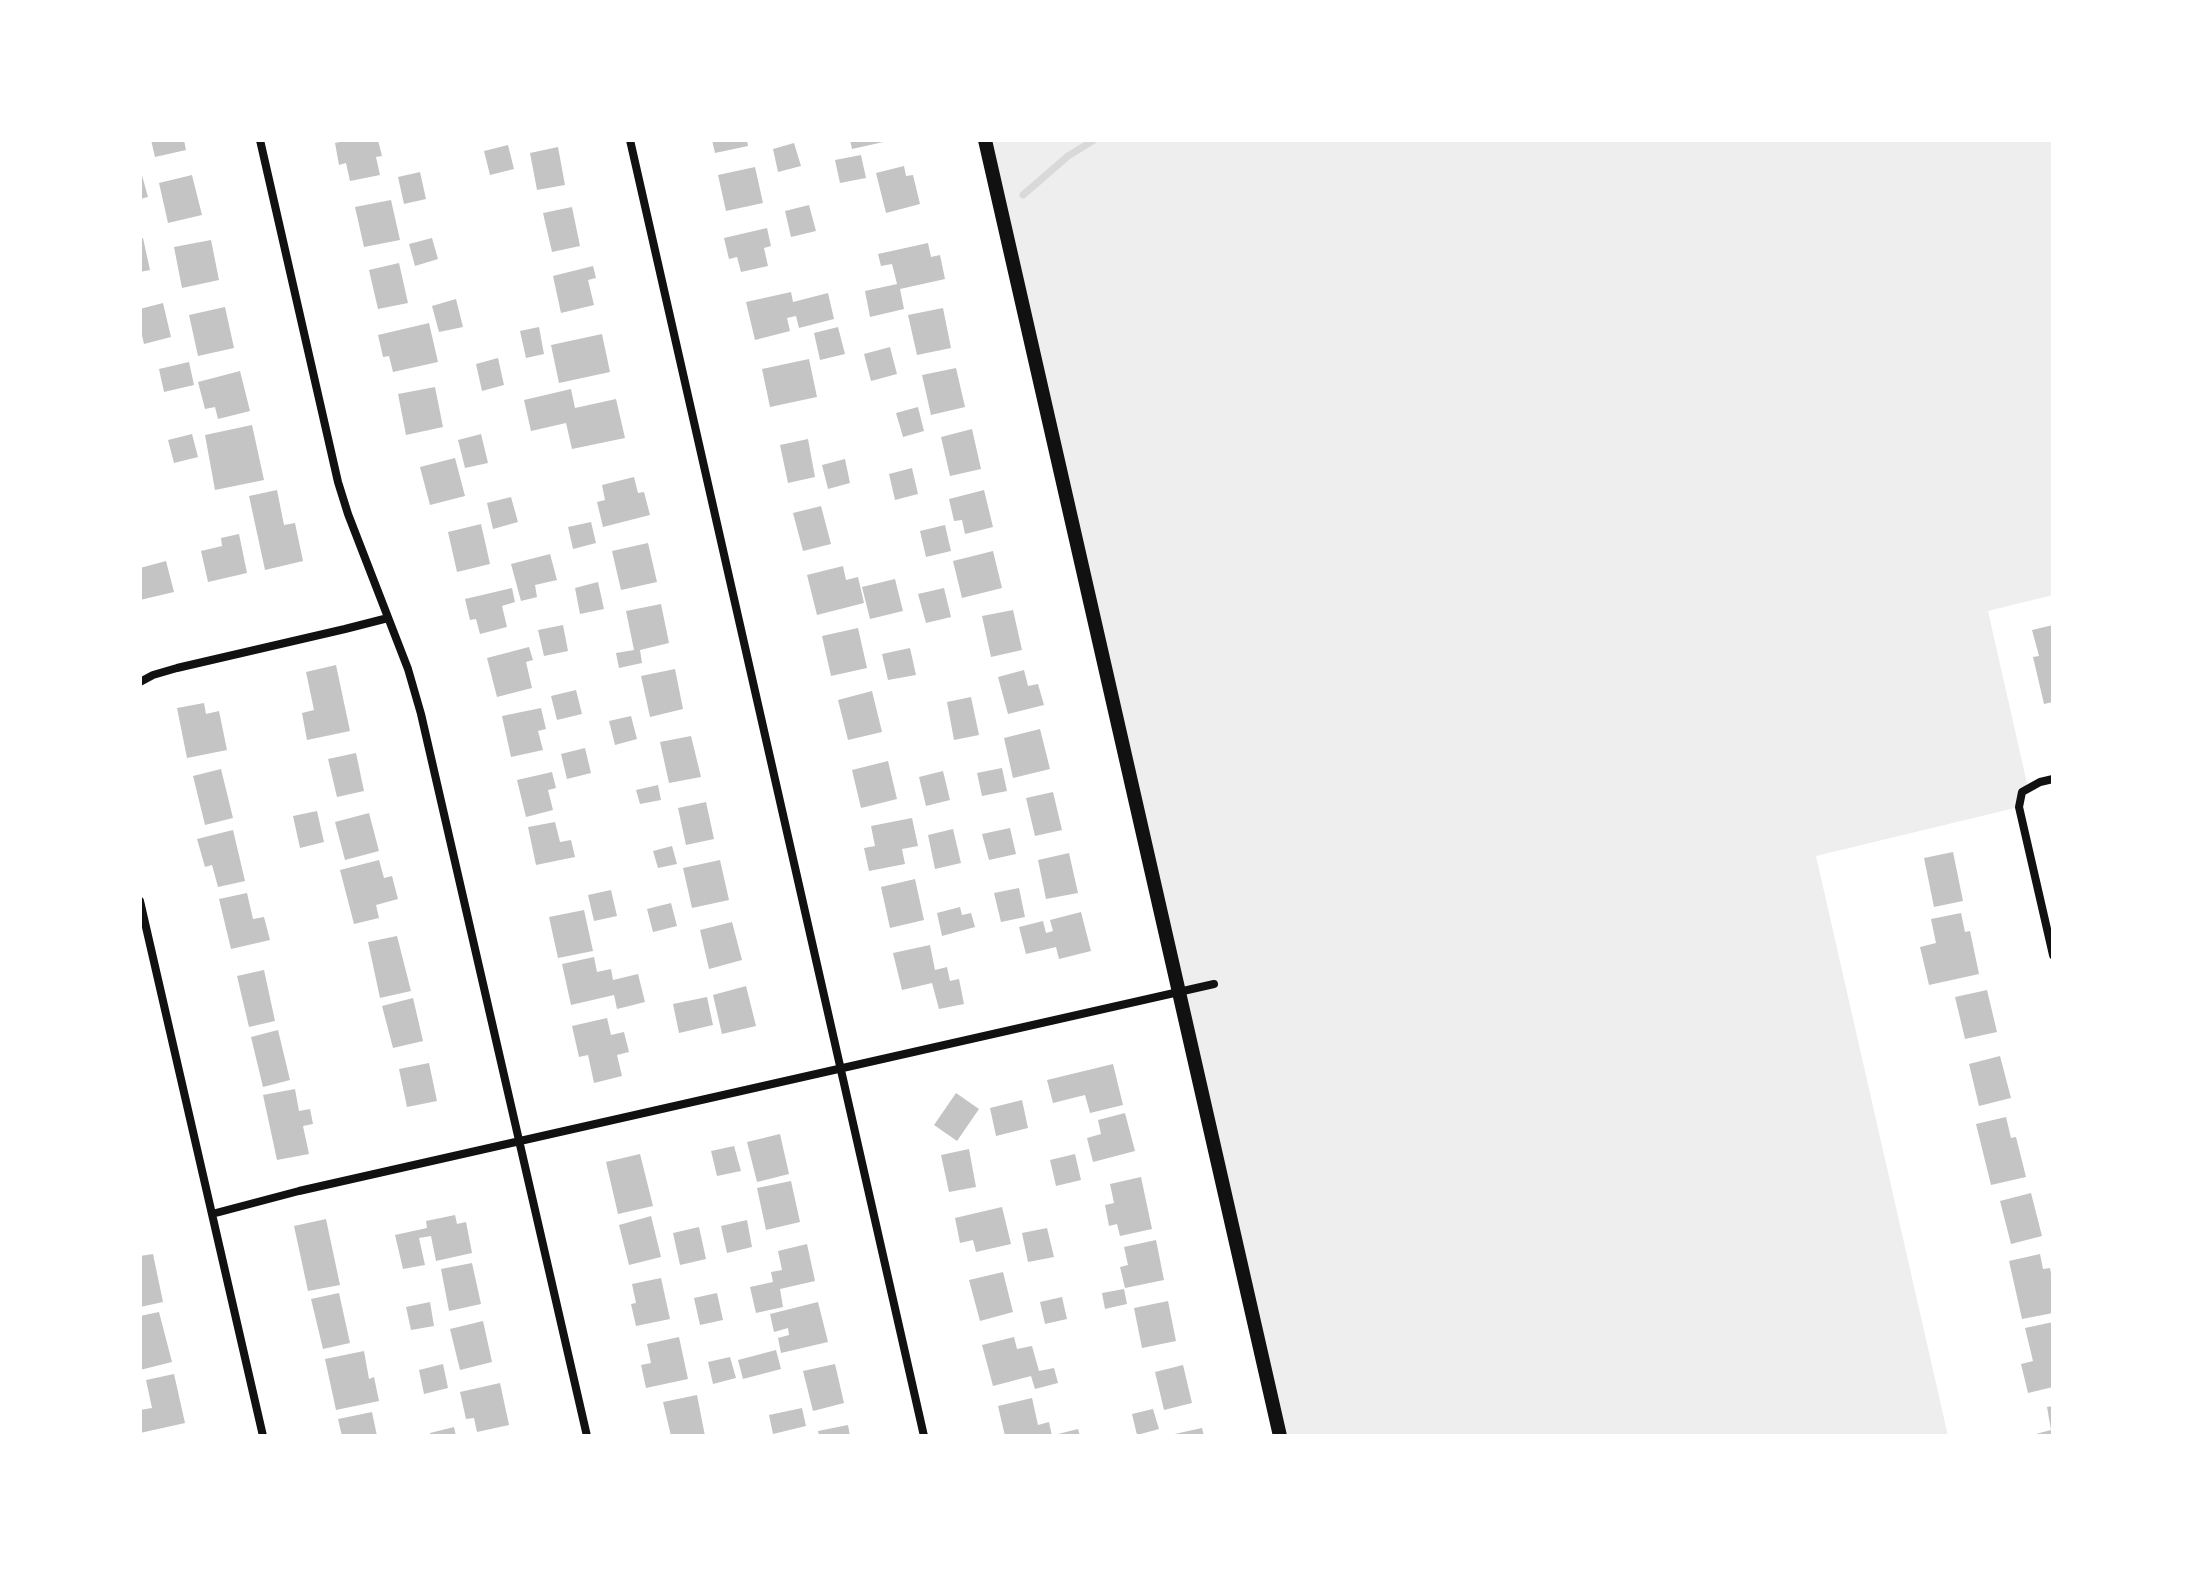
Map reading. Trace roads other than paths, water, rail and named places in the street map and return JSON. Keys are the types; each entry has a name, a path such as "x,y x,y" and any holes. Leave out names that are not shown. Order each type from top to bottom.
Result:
{"street":[{"path":"260,140 338,482 408,669 421,714 587,1436"},
{"path":"630,140 924,1436"},
{"path":"985,140 1280,1436"},
{"path":"140,682 177,668 388,618"},
{"path":"2053,779 2022,792 2019,807 2053,955"},
{"path":"140,901 263,1436"},
{"path":"212,1214 314,1188 1214,984"}],"waterway":[{"path":"1023,195 1068,156 1094,140"}]}
